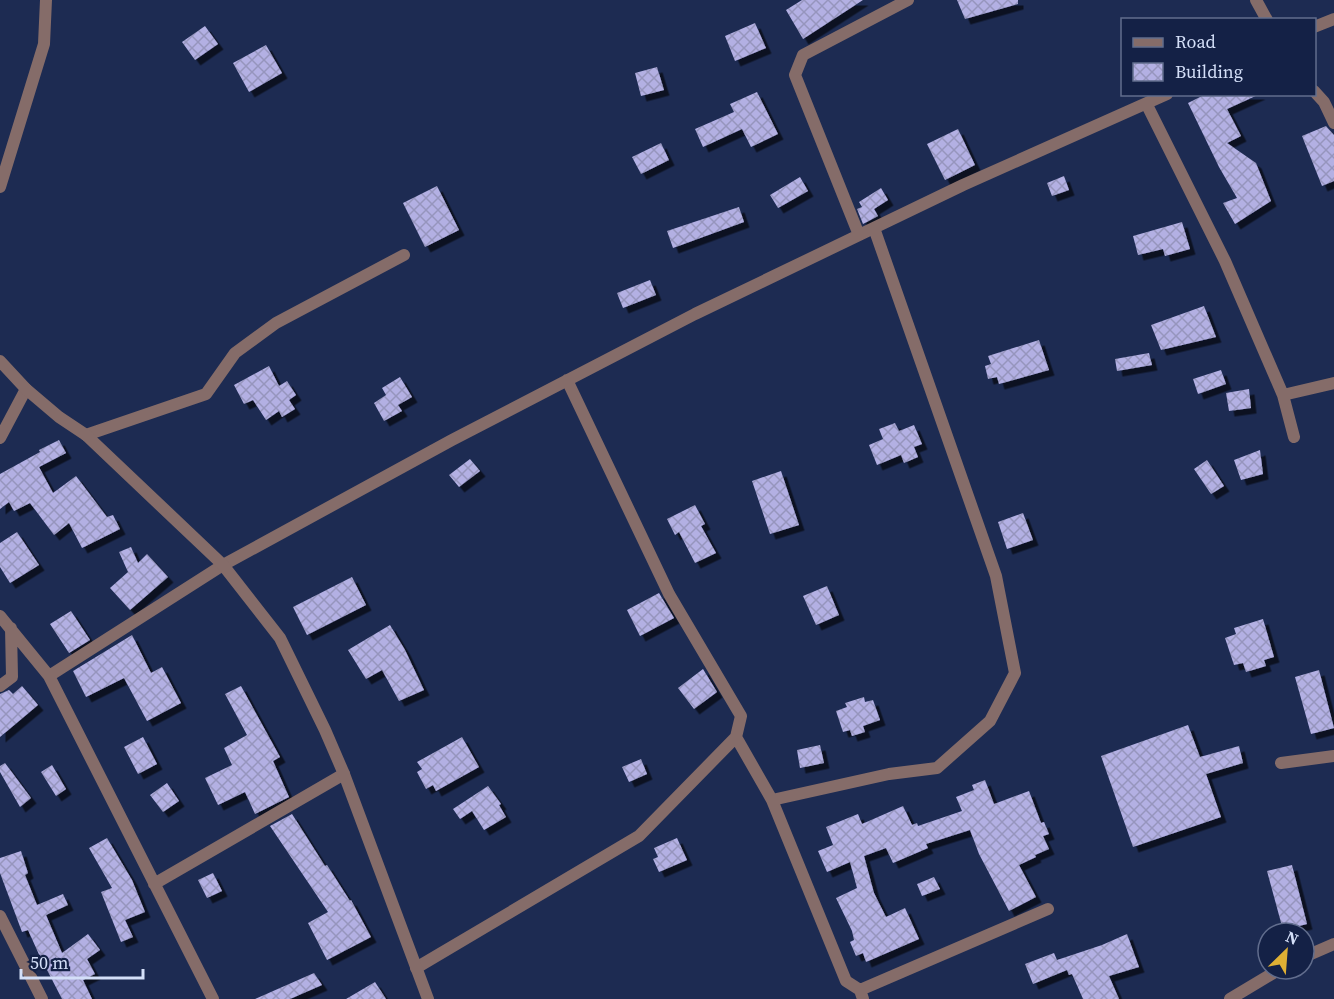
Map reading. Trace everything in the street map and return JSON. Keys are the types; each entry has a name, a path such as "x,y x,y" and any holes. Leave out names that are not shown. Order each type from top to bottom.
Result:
{"street":[{"path":"0,187 44,44 46,0"},
{"path":"860,235 795,75 803,55 908,0"},
{"path":"1256,0 1266,18"},
{"path":"1316,26 1334,19"},
{"path":"1316,93 1324,102 1334,123"},
{"path":"49,676 223,565 567,380 695,314 963,185 1163,96"},
{"path":"1146,105 1225,261 1283,395 1294,436"},
{"path":"772,800 889,774 937,768 990,721 1015,673 996,576 874,228"},
{"path":"86,435 206,394 236,353 276,323 404,255"},
{"path":"0,361 26,389 59,417 86,435 223,565 280,638 344,774 428,999"},
{"path":"416,968 639,836 736,737 741,716 669,594 567,380"},
{"path":"1283,395 1334,383"},
{"path":"0,438 26,389"},
{"path":"0,616 49,676 213,999"},
{"path":"0,686 12,677 11,628"},
{"path":"736,737 772,800 846,981 861,995 1048,909"},
{"path":"1281,763 1334,756"},
{"path":"154,884 344,774"},
{"path":"0,916 42,999"},
{"path":"1316,952 1334,944"},
{"path":"1230,999 1260,981"}],"building":[{"path":"802,0 863,0 803,39 786,10"},
{"path":"957,0 1018,0 1018,4 965,19"},
{"path":"755,23 766,48 735,61 725,36"},
{"path":"205,26 218,44 195,60 182,42"},
{"path":"266,45 282,73 249,92 233,63"},
{"path":"657,67 664,90 641,96 635,73"},
{"path":"757,92 778,134 751,147 742,129 703,147 695,129 734,112 730,104"},
{"path":"1202,96 1256,96 1227,109 1241,136 1227,143 1256,163 1271,201 1235,224 1223,203 1237,198 1188,103"},
{"path":"1326,126 1334,135 1334,181 1322,186 1302,136"},
{"path":"958,129 975,165 945,180 927,144"},
{"path":"661,143 669,160 641,174 632,157"},
{"path":"1064,176 1069,190 1052,196 1047,183"},
{"path":"800,177 808,191 778,208 770,195"},
{"path":"437,186 459,230 425,247 403,203"},
{"path":"881,188 888,200 874,209 878,216 863,224 857,209 862,207 859,202"},
{"path":"739,207 744,222 673,248 667,231"},
{"path":"1182,222 1190,249 1165,256 1163,249 1138,255 1133,236"},
{"path":"650,280 656,295 623,308 617,293"},
{"path":"1204,306 1216,337 1161,350 1151,325"},
{"path":"1039,340 1049,370 999,384 997,377 988,379 985,366 991,364 988,356"},
{"path":"1149,353 1152,365 1117,371 1115,359"},
{"path":"269,366 279,386 287,381 296,395 289,400 295,409 282,417 279,411 266,420 253,400 244,404 234,385"},
{"path":"1221,370 1226,384 1198,394 1193,379"},
{"path":"400,377 412,397 398,405 402,411 384,421 374,403 386,395 382,388"},
{"path":"1249,389 1251,408 1229,411 1226,393"},
{"path":"895,423 899,431 914,425 922,444 914,447 918,457 904,463 901,455 877,465 869,445 883,439 879,429"},
{"path":"59,440 66,453 39,467 53,493 76,476 107,517 113,515 120,529 82,548 69,523 54,535 30,503 14,511 9,502 0,509 0,474"},
{"path":"1260,450 1263,474 1241,480 1234,460"},
{"path":"470,459 480,471 459,487 449,475"},
{"path":"1207,460 1224,486 1211,494 1194,469"},
{"path":"781,471 799,525 770,534 752,481"},
{"path":"695,505 705,524 701,526 716,553 695,563 679,532 675,535 667,519"},
{"path":"1023,513 1033,540 1007,549 998,522"},
{"path":"17,532 39,565 10,583 0,567 0,543"},
{"path":"131,547 138,563 147,554 168,577 130,610 110,588 128,572 119,552"},
{"path":"352,577 366,605 307,635 293,607"},
{"path":"827,586 839,615 816,625 803,596"},
{"path":"659,593 674,618 640,636 627,610"},
{"path":"71,611 90,640 69,653 50,624"},
{"path":"1263,619 1274,657 1264,660 1266,666 1246,672 1243,663 1234,665 1225,638 1236,634 1234,628"},
{"path":"390,625 424,690 399,701 382,670 366,679 348,650"},
{"path":"132,635 151,673 162,667 181,703 147,721 124,678 86,697 73,671"},
{"path":"703,669 717,692 694,709 678,688"},
{"path":"1319,670 1334,728 1311,734 1295,677"},
{"path":"22,686 38,705 0,737 0,694 9,690 13,694"},
{"path":"241,686 280,757 273,761 289,797 255,814 245,792 218,805 205,778 232,765 224,748 247,735 225,694"},
{"path":"864,697 865,702 873,700 880,720 863,726 865,732 852,736 850,730 843,732 836,711 847,707 845,703"},
{"path":"1188,725 1200,757 1239,746 1243,763 1206,774 1221,817 1133,847 1101,756"},
{"path":"143,737 157,764 138,774 124,747"},
{"path":"462,737 479,767 436,791 433,785 426,789 417,772 422,769 417,762"},
{"path":"820,745 824,763 800,768 797,750"},
{"path":"641,759 647,774 629,782 622,767"},
{"path":"5,763 31,798 20,807 0,772 0,766"},
{"path":"52,765 66,789 56,796 41,772"},
{"path":"985,780 994,804 1029,791 1041,823 1044,822 1049,834 1043,836 1049,849 1019,865 1036,897 1009,911 979,854 970,830 926,844 928,848 893,863 886,848 864,856 874,893 886,917 905,908 919,939 866,962 863,953 856,956 850,942 854,940 852,931 836,898 857,888 850,862 827,872 818,851 833,845 826,827 858,814 862,824 903,806 912,825 917,823 918,826 962,811 956,797 974,790 972,785"},
{"path":"167,783 179,801 163,812 150,795"},
{"path":"488,786 501,804 499,805 506,817 484,830 472,811 460,819 453,809"},
{"path":"292,814 325,866 327,865 351,900 371,937 327,960 308,923 328,912 270,826"},
{"path":"107,838 132,880 145,912 125,920 133,937 121,942 101,892 112,888 89,848"},
{"path":"677,838 687,860 659,872 653,859 658,857 654,848"},
{"path":"21,851 28,873 25,875 37,905 63,894 68,905 46,915 62,953 88,934 100,950 87,959 95,974 83,980 92,999 62,999 28,930 22,932 0,873 0,858"},
{"path":"1292,865 1306,921 1281,921 1267,871"},
{"path":"213,873 222,891 207,898 198,880"},
{"path":"934,877 940,889 922,896 917,884"},
{"path":"1127,934 1139,967 1109,976 1119,999 1083,999 1072,974 1069,975 1067,970 1033,984 1025,964 1054,953 1057,960"},
{"path":"314,973 322,985 290,999 255,999"},
{"path":"375,982 386,999 346,999"}]}
